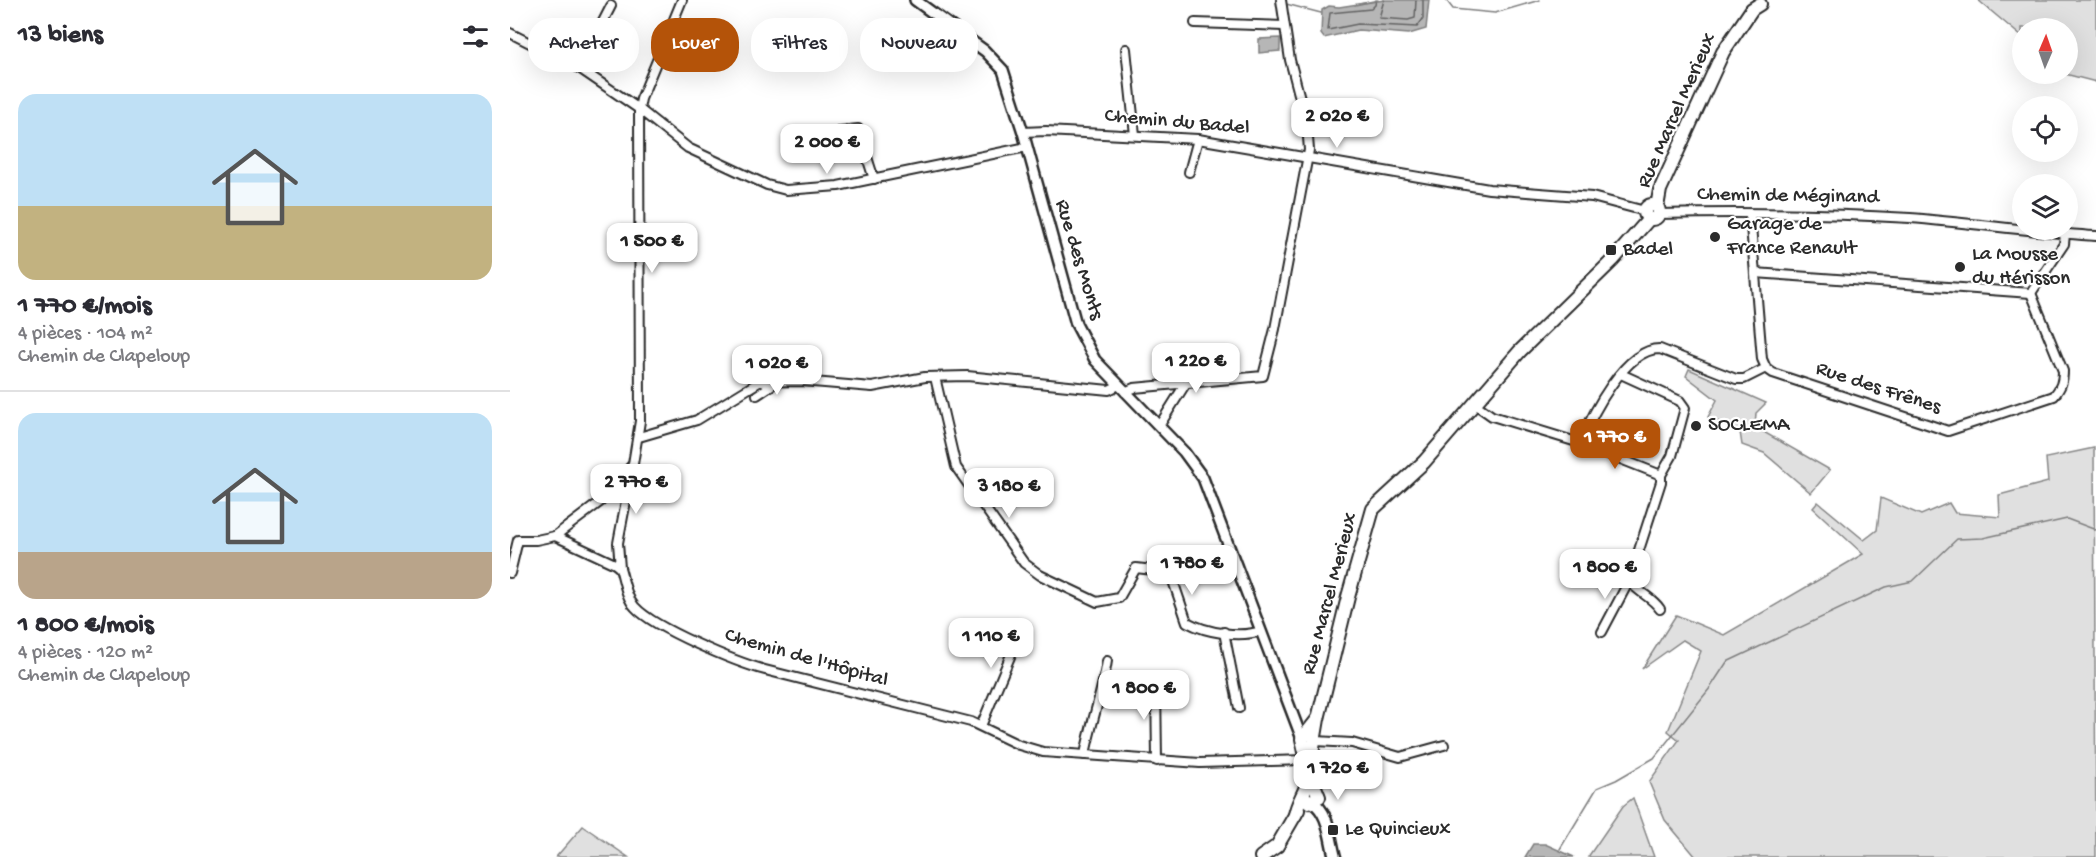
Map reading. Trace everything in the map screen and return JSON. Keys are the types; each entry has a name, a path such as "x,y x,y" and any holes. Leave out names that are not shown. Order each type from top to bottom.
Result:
{"main road":[{"name":"Rue Marcel Merieux","path":"1335,857 1324,816 1324,805 1311,795 1306,760 1373,509 1424,462 1495,382 1514,357 1533,341 1623,250 1652,213 1723,52 1755,1"},
{"name":"Rue Marcel Merieux","path":"1310,739 1311,795"},
{"path":"1261,857 1277,846 1295,815 1297,804 1311,795"}],"street":[{"name":"Chemin de l'Hôpital","path":"682,0 641,99 639,109 639,437 618,543 620,568 636,608 656,621 734,661 981,726 1019,745 1043,752 1200,764 1306,760"},
{"name":"Rue des Monts","path":"915,0 985,51 1003,70 1023,132 1076,324 1095,360 1184,452 1203,478 1296,725 1310,739"},
{"path":"639,437 697,420 751,385 772,381 872,387 935,377 1006,379 1109,390 1263,376 1275,329 1308,157 1307,125 1284,26 1286,16 1281,0"},
{"path":"605,18 611,6"},
{"path":"1195,23 1284,26"},
{"path":"510,33 528,42"},
{"path":"1126,49 1135,135"},
{"path":"585,72 639,109 682,144 766,185 802,190 874,179 1027,147"},
{"path":"840,131 858,129 874,179"},
{"name":"Chemin du Badel","path":"1023,132 1198,139 1489,189 1592,197 1652,213"},
{"path":"1189,172 1198,139"},
{"name":"Chemin de Méginand","path":"1652,213 1912,219 2012,229"},
{"path":"1580,443 1600,401 1621,374 1640,354 1649,349 1660,349 1736,379 1744,379 1766,368 1762,359 1750,214"},
{"name":"Chemin de Méginand","path":"2078,235 2096,236"},
{"path":"1755,273 2031,293 2064,240"},
{"name":"Rue des Frênes","path":"1766,368 1773,373 1948,431 2054,396 2060,389 2063,371 2031,293"},
{"path":"1602,632 1629,581 1661,482 1661,475 1672,456 1685,408 1680,401 1621,374"},
{"path":"935,377 956,466 1024,563 1040,575 1097,602 1119,598 1136,568 1170,572 1187,622 1196,627 1248,635 1261,631"},
{"path":"757,395 772,385 772,381"},
{"path":"1159,426 1186,383"},
{"path":"1475,404 1492,416 1580,443 1661,475"},
{"path":"510,573 518,540 536,540 555,536 600,502 633,464"},
{"path":"555,536 608,560 620,568"},
{"path":"1629,581 1636,590 1653,599 1660,609"},
{"path":"981,726 1020,633 1024,630"},
{"path":"1224,632 1239,708"},
{"path":"1085,755 1093,712 1100,703 1107,661"},
{"path":"1156,682 1157,760"},
{"path":"1310,739 1352,743 1400,757 1444,745"}],"shaded area":[{"path":"1978,0 2096,0 2096,82 2078,77 2078,18 2012,18 2012,29"},
{"path":"1689,369 1766,403 1756,413 1755,427 1830,470 1811,493 1764,453 1742,445 1740,432 1708,417 1717,400 1686,376"},
{"path":"2094,448 2096,857 1696,857 1665,820 1649,782 1679,740 1668,731 1701,651 1683,640 1642,669 1676,615 1724,635 1863,554 1813,508 1818,502 1864,540 1877,530 1881,498 1921,515 1949,503 1955,513 2000,517 1999,495 2048,482 2046,458"},
{"path":"1633,798 1654,857 1588,857 1623,806"},
{"path":"583,826 628,857 556,857"}],"water":[{"path":"1384,0 1429,0 1426,29 1409,34 1358,30 1324,38 1321,34 1322,10 1329,6 1339,7"},
{"path":"1280,38 1280,51 1259,53 1259,39"},
{"path":"1533,844 1545,844 1574,857 1525,857"}],"waterway":[{"path":"1355,5 1378,0"},
{"path":"1446,0 1453,9 1495,13 1540,0"},
{"path":"1286,4 1321,13"},
{"path":"1560,849 1597,788 1654,758 1710,688 1727,662 1886,587 1913,581 1957,539 1983,538 2067,519 2096,530"}],"place":[{"name":"Garage de France Renault","path":"1715,237"},
{"name":"Badel","path":"1611,250"},
{"name":"La Mousse du Hérisson","path":"1960,267"},
{"name":"SOCLEMA","path":"1696,426"},
{"name":"Le Quincieux","path":"1333,830"}]}
